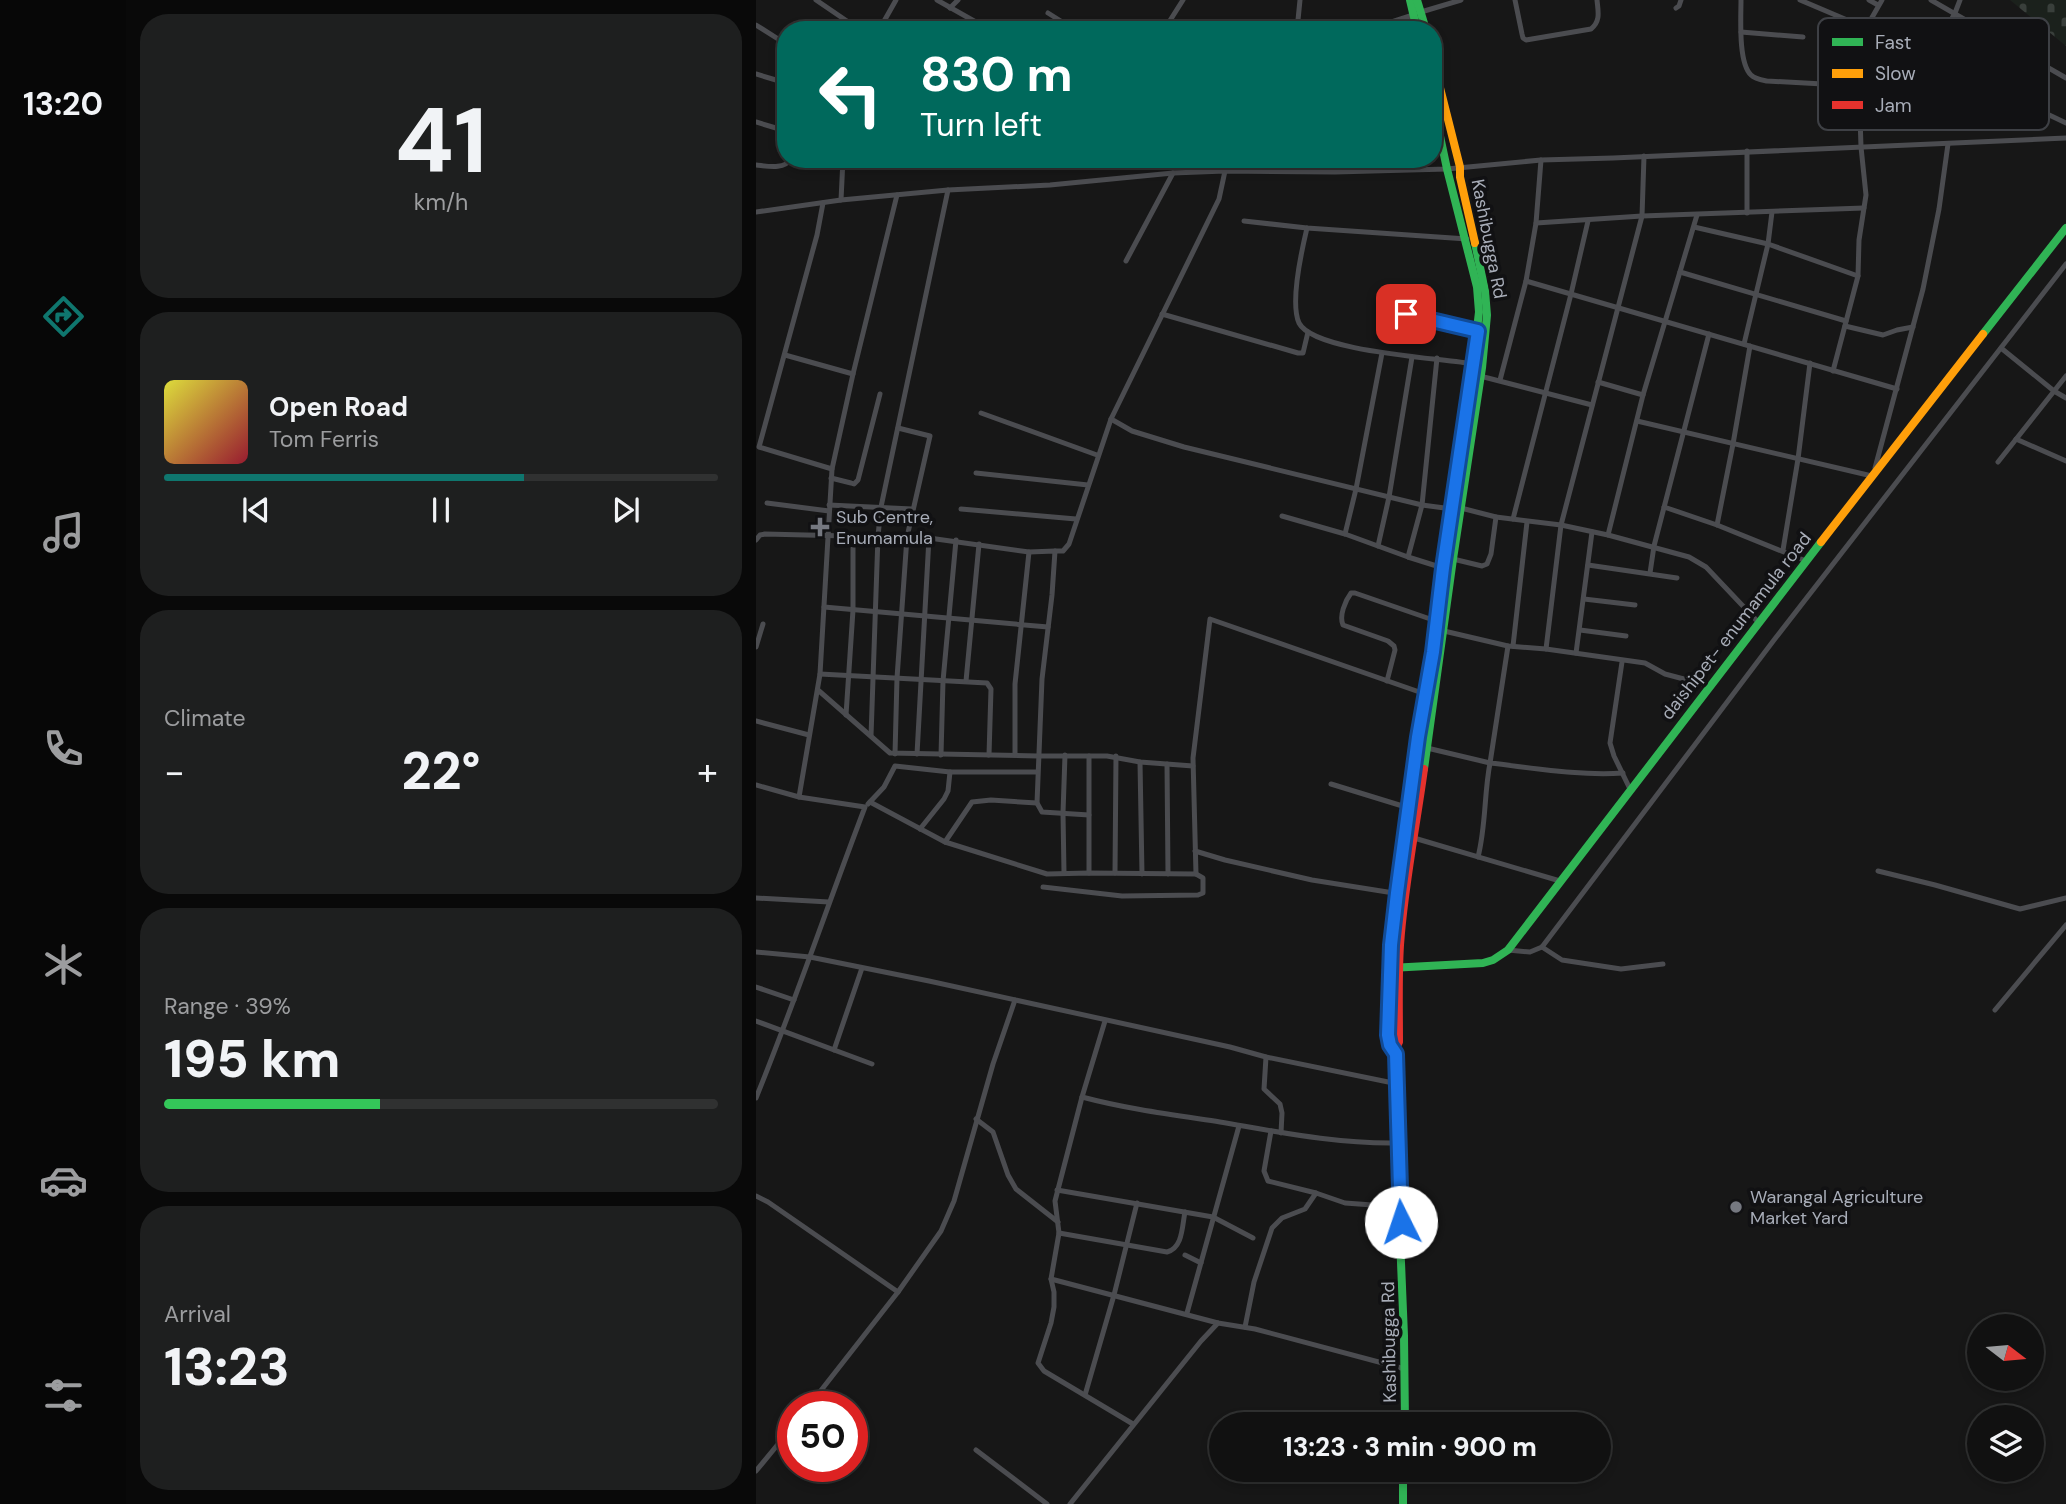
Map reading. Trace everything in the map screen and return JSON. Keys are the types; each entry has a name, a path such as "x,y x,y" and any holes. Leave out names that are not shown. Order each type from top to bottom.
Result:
{"main road":[{"path":"1410,0 1421,21"},
{"path":"1417,0 1417,21"},
{"name":"Kashibugga Rd","path":"1405,1412 1395,1050 1398,1042 1396,945 1418,737 1444,631 1478,331 1479,301 1460,167 1442,96"},
{"name":"Kashibugga Rd","path":"1401,895 1419,812 1443,568 1480,376 1488,315 1485,291 1442,145"},
{"name":"daishipet- enumamula road","path":"1508,950 2066,228"},
{"path":"1395,967 1483,963 1508,950"},
{"path":"1403,1482 1403,1504"}],"street":[{"path":"817,0 847,21"},
{"path":"884,21 896,0"},
{"path":"937,0 973,21"},
{"path":"950,9 958,0"},
{"path":"1170,21 1183,0"},
{"path":"1298,21 1300,0"},
{"path":"1393,21 1461,0"},
{"path":"1515,0 1523,38 1527,40 1591,29 1599,15 1597,0"},
{"path":"1675,8 1681,0"},
{"path":"1741,0 1741,32 1746,67 1754,77 1767,81 1818,84"},
{"path":"1800,0 1841,18"},
{"path":"1869,0 1880,3"},
{"path":"1931,0 1963,18"},
{"path":"1952,18 1960,0"},
{"path":"1048,13 1061,21"},
{"path":"756,25 777,38"},
{"path":"1741,32 1803,37"},
{"path":"2049,68 2066,78"},
{"path":"756,74 777,80"},
{"path":"2049,116 2066,124"},
{"path":"756,122 777,128"},
{"path":"1833,371 1858,276 1865,183 1860,130"},
{"path":"756,212 841,200 1173,173 1447,169 1541,160 2066,138"},
{"path":"1637,421 1873,475 1923,289 1939,209 1948,144"},
{"path":"1747,151 1747,213"},
{"path":"1546,649 1561,525 1642,216 1644,156"},
{"path":"1500,380 1526,281 1536,223 1541,160"},
{"path":"756,165 777,165"},
{"path":"841,200 843,168"},
{"path":"756,540 765,534 878,536 956,540 1029,552 1067,549 1111,419 1219,199 1225,171"},
{"path":"1126,261 1173,173"},
{"path":"870,736 881,507 948,190"},
{"path":"799,797 820,674 832,469 897,195"},
{"path":"823,203 817,235 757,451 832,469"},
{"path":"1536,223 1642,216 1864,208"},
{"path":"1717,524 1733,444 1755,296 1768,244 1772,212"},
{"path":"1608,535 1643,395 1696,215"},
{"path":"1244,221 1469,239"},
{"path":"1513,519 1588,221"},
{"path":"1693,227 1768,244 1858,276"},
{"path":"1307,228 1299,268 1297,300 1298,321 1308,332 1339,344 1382,354 1474,364"},
{"path":"1508,950 1530,952 1542,947 1773,640 2066,264"},
{"path":"1679,272 1883,335 1913,327"},
{"path":"1526,281 1897,389"},
{"path":"1162,314 1298,353 1303,353 1306,349 1308,332"},
{"path":"1406,314 1478,331"},
{"path":"1650,573 1654,546 1709,334"},
{"path":"2001,348 2066,398"},
{"path":"1345,534 1382,354"},
{"path":"785,355 853,374"},
{"path":"1378,546 1389,497 1412,357"},
{"path":"1408,558 1422,505 1437,358"},
{"path":"1783,551 1810,363"},
{"path":"1480,376 1592,405"},
{"path":"1998,462 2066,376"},
{"path":"1598,382 1643,395"},
{"path":"831,478 851,484 858,480 880,394"},
{"path":"981,413 1097,455"},
{"path":"1111,419 1132,431 1184,447 1422,505 1561,525 1654,546 1689,557 1702,563 1759,623"},
{"path":"895,754 897,678 907,537 930,436 898,428"},
{"path":"2016,439 2066,461"},
{"path":"976,473 1088,485"},
{"path":"767,503 829,508 912,509"},
{"path":"1664,507 1717,524 1807,561"},
{"path":"961,509 1076,519"},
{"path":"1282,516 1345,534 1443,568"},
{"path":"1453,559 1482,566 1487,564 1496,517"},
{"path":"1478,857 1483,837 1486,787 1510,646 1527,522"},
{"path":"1576,653 1592,532"},
{"path":"846,715 853,610 853,536"},
{"path":"917,754 929,538"},
{"path":"941,755 943,681 956,540"},
{"path":"966,681 979,544"},
{"path":"1055,551 1042,679 1037,803 1042,812 1089,815"},
{"path":"1015,755 1015,684 1029,552"},
{"path":"1588,565 1677,578"},
{"path":"1387,681 1394,646 1388,640 1343,625 1341,617 1351,593 1436,621"},
{"path":"1584,599 1635,605"},
{"path":"824,607 1048,627"},
{"path":"1196,874 1193,766 1210,619 1430,696"},
{"path":"756,648 763,624"},
{"path":"1580,630 1626,635"},
{"path":"1444,631 1510,646 1650,665 1665,674 1710,686"},
{"path":"1622,662 1611,743 1614,756 1630,789"},
{"path":"820,674 987,683 990,685 989,755"},
{"path":"818,690 890,753 1116,756 1140,762 1193,766"},
{"path":"756,721 809,735"},
{"path":"1427,748 1490,763 1623,773"},
{"path":"1064,873 1065,755"},
{"path":"1088,873 1089,756"},
{"path":"1115,873 1116,756"},
{"path":"1140,762 1142,874"},
{"path":"1167,764 1168,874"},
{"path":"756,1098 868,805 884,787 895,766 950,772 1037,772"},
{"path":"919,829 944,799 948,791 950,772"},
{"path":"1331,784 1419,812"},
{"path":"756,785 799,797 868,805 945,842 1047,874 1196,874 1202,878 1203,893 1122,895 1043,887"},
{"path":"945,842 972,802 991,800 1037,803"},
{"path":"1414,838 1560,881"},
{"path":"1195,850 1225,860 1312,880 1401,895"},
{"path":"1878,872 1935,884 2020,909 2066,898"},
{"path":"756,898 829,902"},
{"path":"1995,1010 2066,925"},
{"path":"1542,947 1562,960 1621,970 1663,964"},
{"path":"756,953 810,957 1398,1084"},
{"path":"834,1050 862,968"},
{"path":"756,988 794,1000"},
{"path":"821,1391 898,1292 941,1231 954,1200 976,1119 1015,1000"},
{"path":"756,1021 872,1064"},
{"path":"1105,1021 1057,1190 1055,1201 1059,1233 1051,1279 1054,1307 1038,1363 1044,1371 1133,1424"},
{"path":"1266,1057 1264,1089 1280,1104 1282,1133"},
{"path":"756,1073 765,1076"},
{"path":"1082,1097 1116,1106 1282,1133 1346,1142 1397,1143"},
{"path":"976,1119 993,1132 1008,1175 1016,1189 1058,1223"},
{"path":"1187,1313 1239,1126"},
{"path":"1270,1131 1264,1171 1265,1177 1274,1183 1345,1203 1399,1207"},
{"path":"1057,1190 1213,1217 1253,1238"},
{"path":"1245,1327 1254,1282 1272,1228 1282,1218 1305,1209 1316,1193"},
{"path":"756,1196 898,1292"},
{"path":"1085,1395 1137,1203"},
{"path":"1059,1233 1167,1252 1173,1251 1178,1245 1185,1212"},
{"path":"1185,1255 1201,1263"},
{"path":"1051,1279 1405,1369"},
{"path":"1070,1504 1218,1322"},
{"path":"756,1471 777,1445"},
{"path":"976,1450 1047,1504"}],"green space":[{"path":"2010,0 2066,0 2066,46 2049,32 2049,18 2032,18"}],"traffic: fast":[{"path":"1410,0 1415,21"},
{"path":"1417,0 1423,21"},
{"path":"1442,145 1477,287 1479,312 1472,372"},
{"path":"1983,334 2066,228"},
{"path":"1424,769 1482,368 1487,315 1475,243"},
{"path":"1390,968 1483,963 1508,950 1821,542"},
{"path":"1405,1412 1398,1189 1399,1088 1396,1055 1388,1035 1391,945 1418,738"},
{"path":"1403,1482 1403,1504"}],"traffic: slow":[{"path":"1442,96 1475,243"},
{"path":"1821,542 1983,334"},
{"path":"1418,738 1433,652 1472,372"}],"traffic: jam":[{"path":"1395,1050 1399,1042 1402,923 1424,769"}],"place":[{"name":"Sub Centre, Enumamula","path":"820,527"},
{"name":"Warangal Agriculture Market Yard","path":"1736,1207"}],"route":[{"path":"1401,1222 1398,1192 1399,1112 1396,1054 1388,1035 1391,945 1418,737 1433,652 1464,415 1478,331 1406,314"}]}
